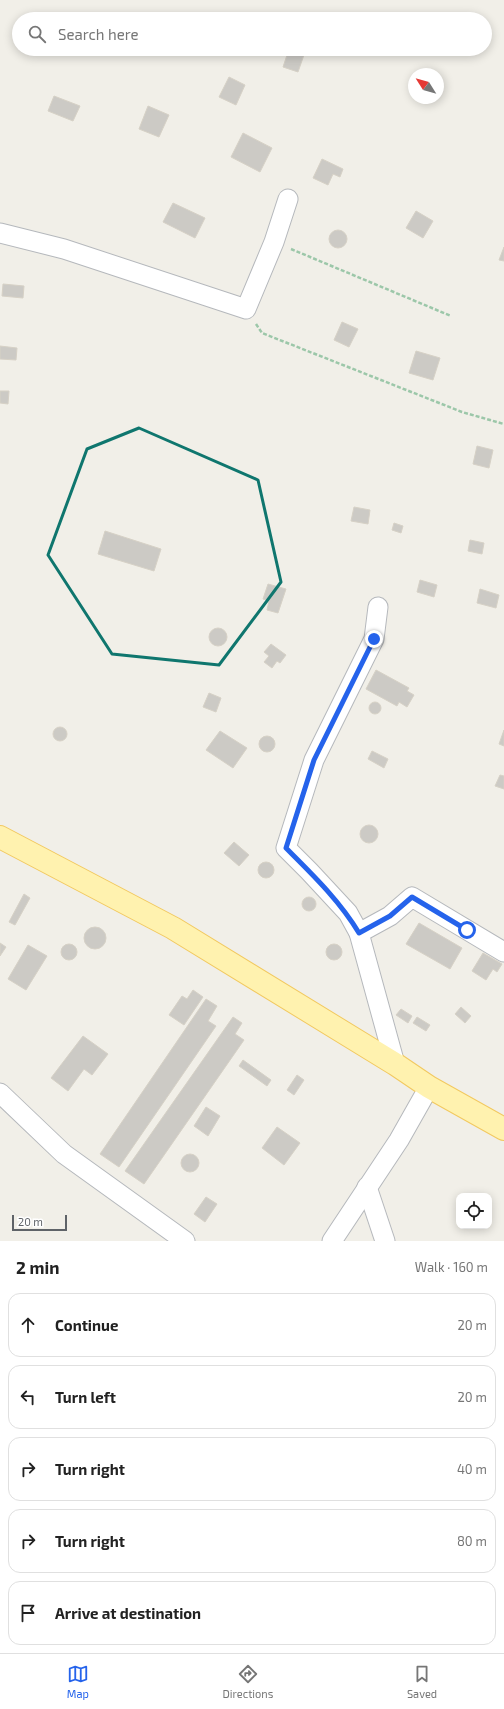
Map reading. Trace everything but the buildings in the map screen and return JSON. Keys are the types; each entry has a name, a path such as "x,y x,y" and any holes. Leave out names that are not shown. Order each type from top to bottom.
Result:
{"main road":[{"path":"0,837 173,928 395,1064 429,1087 504,1129"}],"street":[{"path":"0,234 64,249 246,309 274,242 288,199"},
{"path":"378,607 374,639 314,760 286,848 348,913 359,933 395,1064"},
{"path":"359,933 390,916 412,897 504,952"},
{"path":"332,1241 399,1140 429,1087"},
{"path":"0,1093 64,1154 185,1241"},
{"path":"367,1187 385,1241"}],"path":[{"path":"274,242 451,316"},
{"path":"246,309 262,333 462,412 504,424"}],"highlighted area":[{"path":"139,428 258,480 281,582 219,665 112,654 48,555 87,449"}],"route":[{"path":"374,639 330,724 314,760 286,848 348,913 359,933 390,916 412,897 467,930"}]}
